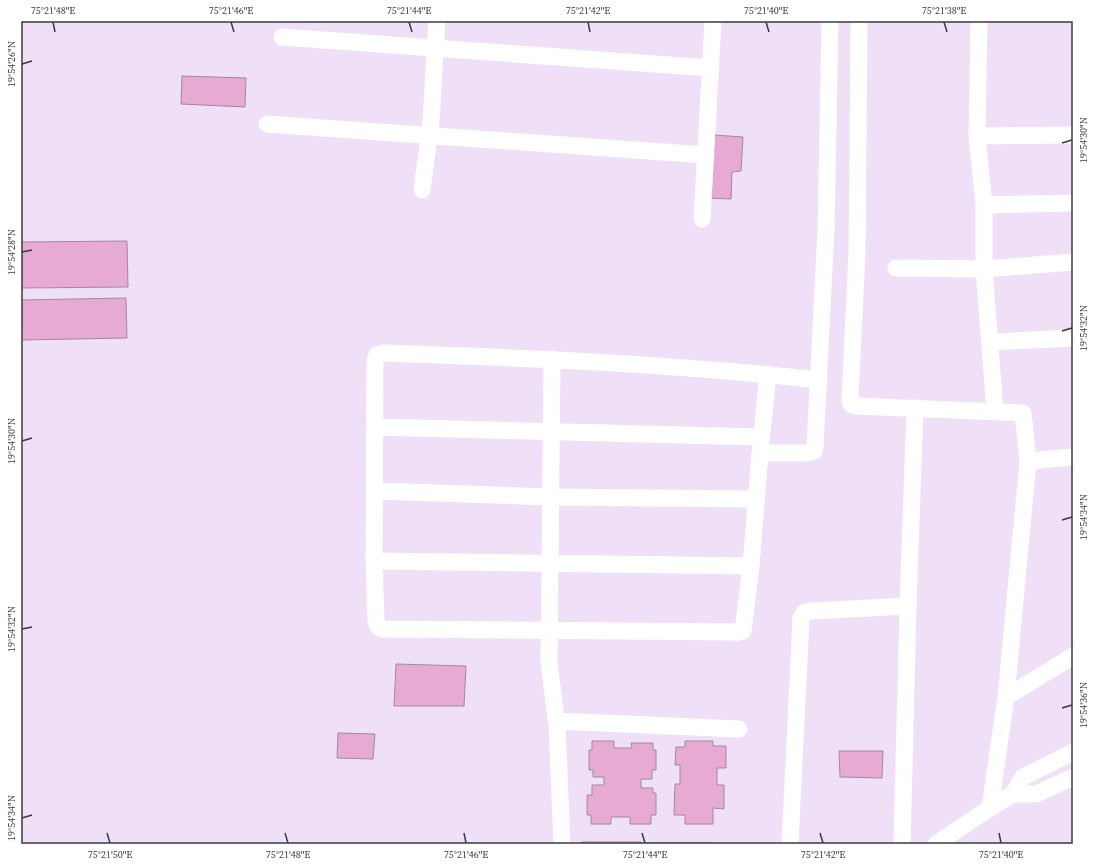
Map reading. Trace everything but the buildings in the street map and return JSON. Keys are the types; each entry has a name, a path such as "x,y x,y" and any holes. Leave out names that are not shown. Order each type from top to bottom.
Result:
{"street":[{"path":"422,190 429,136 437,21"},
{"path":"702,219 713,21"},
{"path":"375,427 551,431 760,445 808,454 814,451 816,446 826,229 830,21"},
{"path":"859,21 857,252 851,404 856,406 1023,413 1028,461 1006,697 990,808"},
{"path":"979,21 977,136 984,206 984,269 995,411"},
{"path":"282,37 710,68"},
{"path":"267,124 706,155"},
{"path":"977,136 1073,135"},
{"path":"984,206 1073,203"},
{"path":"896,268 984,269 1073,262"},
{"path":"990,342 1073,338"},
{"path":"768,374 760,445 751,566 743,631 383,629 378,627 376,621 374,561 374,360 377,355 384,353 552,359 768,374 819,380"},
{"path":"552,359 549,670 556,721 562,844"},
{"path":"902,844 915,408"},
{"path":"1028,461 1073,457"},
{"path":"374,491 551,497 756,499"},
{"path":"374,561 751,566"},
{"path":"790,844 801,618 805,612 811,611 908,606"},
{"path":"1006,697 1073,656"},
{"path":"556,721 739,729"},
{"path":"936,844 1013,794 1023,777 1073,752"},
{"path":"1013,794 1036,794 1073,777"}]}
